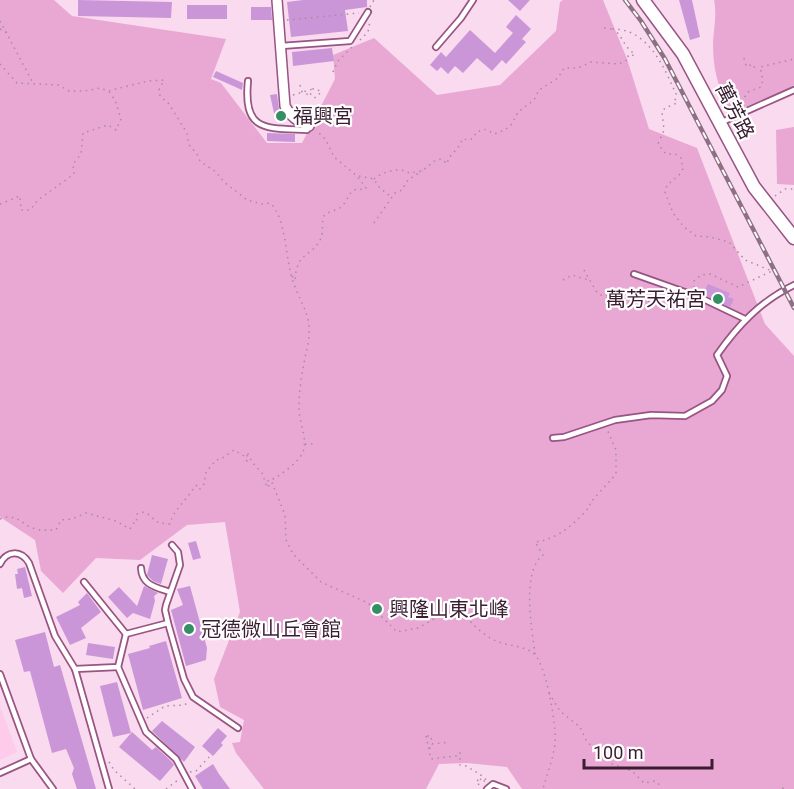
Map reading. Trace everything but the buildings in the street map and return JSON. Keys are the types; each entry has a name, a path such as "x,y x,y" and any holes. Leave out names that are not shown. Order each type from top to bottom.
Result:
{"street":[{"path":"277,0 285,106 296,120 309,126"},
{"name":"萬芳路","path":"643,0 683,54 725,121 754,187 794,238"}],"lane":[{"path":"436,47 473,0"},
{"path":"281,46 350,41 368,12"},
{"path":"248,81 249,111 257,123 267,128 307,130 309,126"},
{"path":"725,121 794,90"},
{"path":"634,274 699,297 745,319"},
{"path":"553,438 564,437 615,420 651,415 685,416 712,401 722,390 727,376 717,355 745,319 781,291 794,285"},
{"path":"172,545 178,552 180,565 165,610 184,679 193,697 238,728"},
{"path":"0,564 7,555 14,553 26,558 55,636 75,669 109,789"},
{"path":"141,568 141,575 147,584 170,592"},
{"path":"84,582 126,634"},
{"path":"126,634 168,623"},
{"path":"126,634 118,667 149,736 176,759 192,789"},
{"path":"75,669 118,667"},
{"path":"0,674 31,759 53,789"},
{"path":"0,773 31,759"},
{"path":"487,789 493,784 506,789"}],"path":[{"path":"283,21 368,12"},
{"path":"0,21 33,82"},
{"path":"604,28 628,31 650,47 676,94 677,103 662,112 664,129 658,144 666,154 675,154 681,158 683,169 679,176 667,185 665,192 673,213 684,227 696,236 729,242 745,260 772,271 738,287 710,274 701,275 694,281 694,288 699,297"},
{"path":"0,29 7,33"},
{"path":"374,223 395,193 402,190 408,180 436,160 442,159 447,164 448,157 461,145 462,140 474,138 476,132 484,128 494,134 505,130 512,124 518,112 534,100 539,90 558,78 564,68 583,67 591,62 619,64 630,59 628,56 634,56 626,47 620,34 613,29"},
{"path":"744,58 746,65 750,64 750,68 794,59"},
{"path":"0,64 17,83 59,85 69,92 85,92 100,88 108,91 116,100 121,119 116,130 108,125 83,133 81,154 73,164 74,174 38,200 30,210 21,210 20,196 0,204"},
{"path":"725,121 748,92 761,87 763,80 760,67"},
{"path":"0,519 14,517 33,529 43,531 56,530 61,519 72,519 86,513 116,521 130,529 137,522 137,514 144,512 160,524 170,524 171,516 182,506 195,486 198,485 200,489 204,484 206,472 216,460 234,450 244,456 247,461 247,452 262,473 267,487 269,487 267,481 286,472 302,454 304,444 300,401 310,329 308,314 291,276 278,211 270,203 262,204 247,200 200,161 189,145 187,133 169,105 160,96 159,90 164,80 148,81 108,91"},
{"path":"300,85 302,92 316,98 319,95 318,90 314,89 302,92"},
{"path":"312,97 310,93 314,89"},
{"path":"291,276 295,280 299,261 318,244 324,228 325,214 340,208 349,193 354,190 366,190 357,176 333,157 321,134"},
{"path":"357,176 374,179 399,169 409,173 422,171"},
{"path":"374,179 379,188 392,197"},
{"path":"775,197 785,189 794,189"},
{"path":"584,270 601,295 664,303 686,299 688,293"},
{"path":"563,280 572,275 590,280"},
{"path":"543,789 555,744 554,716 541,666 535,654 530,607 531,573 537,559 543,555 536,542 567,529 590,506 590,503 616,474 616,450 604,423"},
{"path":"304,444 315,444"},
{"path":"271,480 285,515 286,540 293,554 321,582 368,603 397,632 418,628 439,616 465,615 471,624 496,641 521,646 535,654"},
{"path":"547,690 560,711 577,725 587,742 612,764 632,771 644,783 655,781 661,789"},
{"path":"141,721 165,706 185,705 193,697"},
{"path":"450,742 432,744 431,736 426,736 431,759 456,756 460,753 460,765 481,775 476,783 479,785"},
{"path":"428,748 435,748"},
{"path":"98,751 107,756 114,770 135,789"}],"shaded area":[{"path":"0,0 54,0 72,16 226,39 211,79 221,83 267,143 302,143 335,79 333,55 374,38 437,95 500,85 556,31 560,2 563,0 603,0 627,59 649,129 697,148 765,324 794,356 794,789 522,789 507,767 467,763 439,764 426,789 264,789 236,753 232,743 240,742 244,720 220,707 214,679 240,612 225,522 187,525 140,560 96,558 63,593 41,571 35,540 0,517"},
{"path":"714,0 794,0 794,85 790,89 745,107 728,107 718,83 715,68"},
{"path":"794,127 794,185 777,184 776,130"},
{"path":"0,706 17,752 0,760"}],"railway":[{"path":"625,0 665,59 794,308"}],"place":[{"name":"福興宮","path":"281,116"},
{"name":"萬芳天祐宮","path":"718,299"},
{"name":"興隆山東北峰","path":"377,609"},
{"name":"冠德微山丘會館","path":"189,629"}]}
